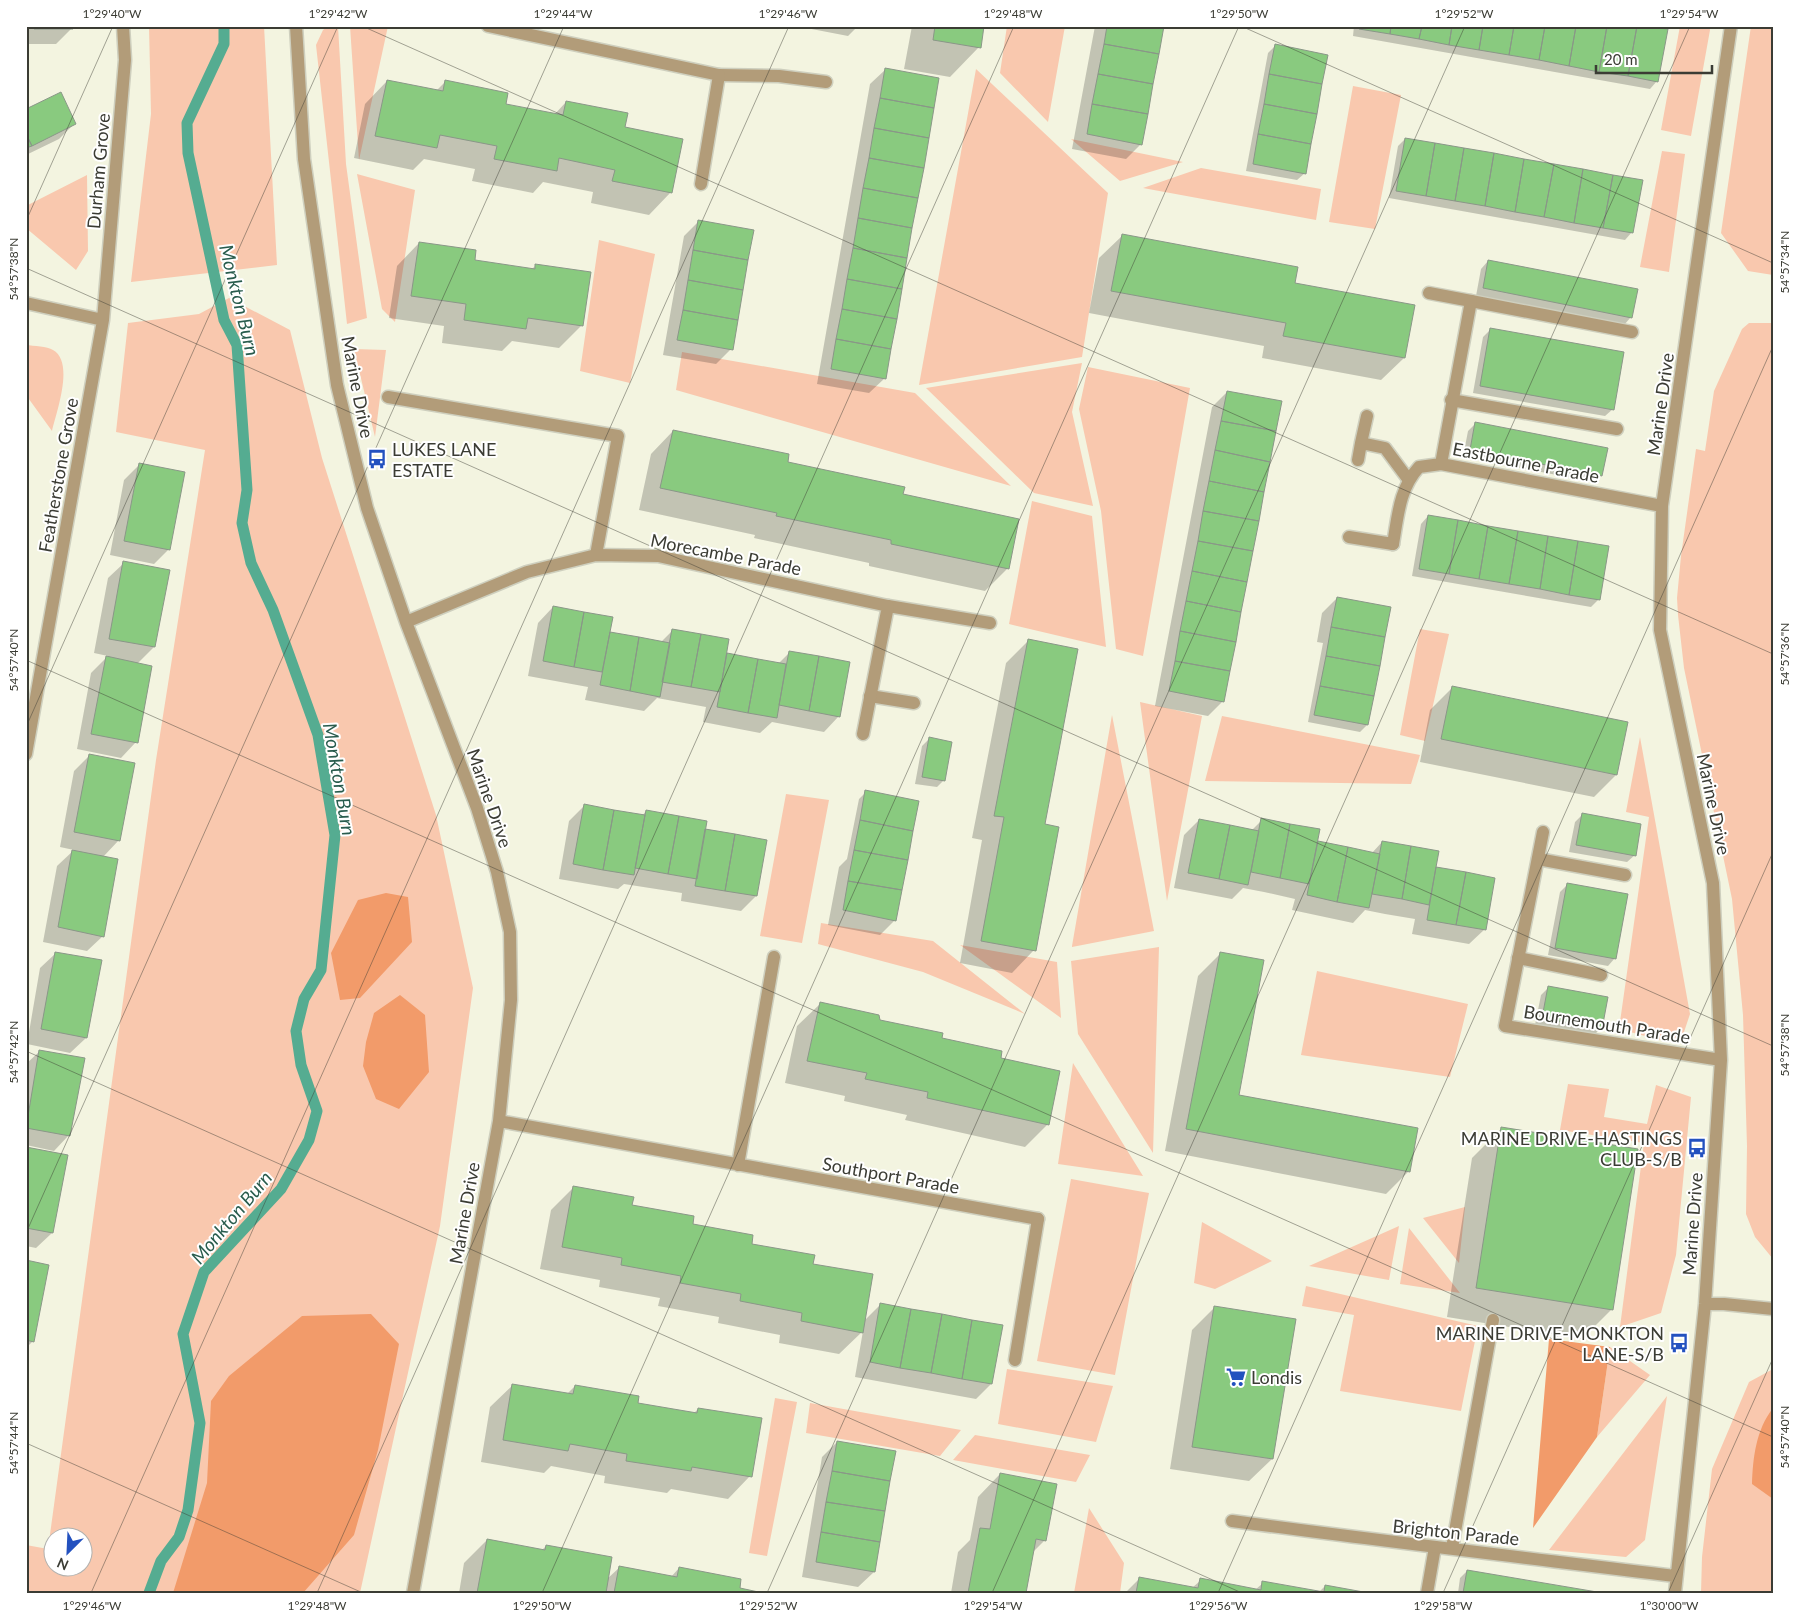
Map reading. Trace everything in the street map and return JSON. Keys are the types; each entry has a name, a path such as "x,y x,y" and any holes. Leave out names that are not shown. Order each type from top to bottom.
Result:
{"street":[{"name":"Durham Grove","path":"103,320 124,60 123,26"},
{"name":"Marine Drive","path":"296,26 304,159 337,385 367,508 406,622 477,808 497,872 510,932 511,1000 499,1121 413,1593"},
{"path":"488,26 719,75 780,76 826,82"},
{"name":"Marine Drive","path":"1675,1593 1675,1576 1705,1304 1721,1060 1713,883 1660,630 1662,506 1731,26"},
{"path":"701,184 719,75"},
{"path":"1429,293 1632,332"},
{"name":"Eastbourne Parade","path":"1470,301 1441,464 1662,506"},
{"path":"26,303 103,320"},
{"name":"Featherstone Grove","path":"26,754 103,320"},
{"path":"388,397 618,436 596,555"},
{"path":"1452,400 1616,429"},
{"path":"1358,460 1367,416"},
{"path":"1361,443 1386,448 1408,479"},
{"path":"1349,537 1393,544 1402,492 1408,479 1419,466 1441,464"},
{"name":"Morecambe Parade","path":"406,622 527,572 596,555 658,556 888,606 990,622"},
{"path":"863,734 888,606"},
{"path":"870,696 914,703"},
{"name":"Bournemouth Parade","path":"1543,832 1505,1026 1721,1060"},
{"path":"1538,859 1625,875"},
{"path":"738,1165 774,957"},
{"path":"1518,958 1601,975"},
{"name":"Southport Parade","path":"499,1121 1038,1219 1016,1360"},
{"path":"1705,1304 1773,1309"},
{"path":"1452,1548 1493,1320"},
{"name":"Brighton Parade","path":"1232,1521 1675,1576"},
{"path":"1428,1593 1435,1547"}],"shaded area":[{"path":"149,26 264,26 277,265 131,282 151,114"},
{"path":"329,26 338,26 346,164 367,318 347,324 316,45 323,30"},
{"path":"350,26 388,26 359,160"},
{"path":"1007,26 1065,26 1048,122 1000,73"},
{"path":"1680,26 1709,26 1710,30 1691,136 1661,130"},
{"path":"1751,26 1773,26 1773,275 1748,271 1721,233"},
{"path":"976,69 1108,193 1082,357 919,385"},
{"path":"1353,86 1401,95 1375,229 1329,222"},
{"path":"1071,139 1183,162 1120,181"},
{"path":"1662,151 1685,154 1669,272 1640,267"},
{"path":"1201,168 1321,189 1316,220 1143,188"},
{"path":"357,174 415,190 395,322 382,309"},
{"path":"87,175 88,251 76,270 26,228 26,206"},
{"path":"599,240 655,254 630,383 580,371"},
{"path":"229,298 290,330 322,458 436,815 473,988 440,1226 360,1593 26,1593 26,1545 42,1548 42,1576 92,1576 92,1526 51,1526 156,760 205,450 116,432 128,323 199,314"},
{"path":"1749,323 1773,323 1773,1259 1755,1237 1746,1214 1747,1146 1743,1015 1732,899 1684,668 1677,598 1696,449 1705,451 1714,391 1742,329"},
{"path":"26,345 53,350 59,356 63,365 60,401 52,431 26,395"},
{"path":"354,349 386,350 375,437"},
{"path":"682,352 915,393 1011,486 676,390"},
{"path":"1082,363 1072,412 1093,506 1034,493 926,388"},
{"path":"1088,367 1190,388 1143,656 1116,649 1101,511 1079,409"},
{"path":"1032,501 1092,516 1106,647 1009,624"},
{"path":"1420,629 1449,634 1425,741 1400,735"},
{"path":"1140,702 1202,716 1167,901"},
{"path":"1112,715 1154,931 1072,947 1072,946"},
{"path":"1222,716 1420,755 1411,784 1205,781"},
{"path":"1640,737 1690,1014 1682,1038 1660,1040 1619,1029 1649,817 1626,812"},
{"path":"786,794 829,800 802,943 760,936"},
{"path":"386,893 408,897 412,942 360,998 340,1000 331,953 358,900"},
{"path":"821,923 933,941 1025,1014 923,972 818,944"},
{"path":"960,945 1057,962 1061,1018"},
{"path":"1159,947 1153,1153 1078,1034 1071,961"},
{"path":"1317,971 1468,1004 1450,1077 1301,1055"},
{"path":"400,995 425,1015 429,1072 399,1109 376,1099 363,1066 366,1042 374,1013"},
{"path":"1073,1063 1143,1176 1058,1164"},
{"path":"1568,1084 1609,1089 1604,1117 1647,1124 1656,1085 1691,1097 1676,1255 1661,1313 1620,1327 1644,1143 1560,1130"},
{"path":"1071,1179 1149,1193 1115,1375 1037,1361"},
{"path":"1465,1207 1459,1263 1423,1218"},
{"path":"1202,1222 1272,1261 1215,1289 1194,1283"},
{"path":"1399,1226 1389,1280 1309,1266"},
{"path":"1409,1228 1460,1293 1400,1284"},
{"path":"1306,1286 1478,1326 1461,1411 1340,1391 1354,1315 1302,1306"},
{"path":"371,1314 399,1344 378,1450 354,1535 303,1593 173,1593 207,1483 211,1401 229,1376 302,1316"},
{"path":"1549,1339 1610,1347 1597,1437 1533,1528"},
{"path":"1610,1347 1650,1375 1597,1437"},
{"path":"1007,1369 1113,1386 1096,1442 998,1424"},
{"path":"1773,1369 1773,1593 1701,1593 1702,1557 1712,1469 1749,1382"},
{"path":"1667,1396 1645,1540 1626,1557 1549,1550"},
{"path":"775,1398 797,1402 767,1556 749,1553"},
{"path":"810,1403 961,1430 940,1456 806,1433"},
{"path":"1773,1408 1773,1499 1752,1484 1756,1444 1767,1416"},
{"path":"975,1435 1090,1455 1076,1482 953,1460"},
{"path":"1089,1508 1124,1563 1120,1593 1074,1593"}],"building":[{"path":"34,26 73,26 73,29 34,29"},
{"path":"935,26 984,26 981,48 933,40"},
{"path":"1107,26 1164,26 1159,54 1104,44"},
{"path":"1360,26 1391,26 1390,34 1359,29"},
{"path":"1391,26 1422,26 1419,39 1390,34"},
{"path":"1422,26 1452,26 1449,45 1419,39"},
{"path":"1452,26 1483,26 1479,50 1449,45"},
{"path":"1483,26 1514,26 1509,55 1479,50"},
{"path":"1514,26 1545,26 1539,60 1509,55"},
{"path":"1545,26 1576,26 1569,66 1539,60"},
{"path":"1576,26 1607,26 1599,72 1569,66"},
{"path":"1607,26 1637,26 1628,76 1599,72"},
{"path":"1637,26 1668,29 1658,82 1628,76"},
{"path":"1104,44 1159,54 1153,84 1098,74"},
{"path":"1275,44 1328,55 1322,84 1269,74"},
{"path":"885,68 939,78 934,108 880,98"},
{"path":"1098,74 1153,84 1148,114 1092,104"},
{"path":"1269,74 1322,84 1317,114 1264,104"},
{"path":"387,80 443,91 445,80 508,93 506,104 563,115 566,101 628,113 625,127 683,139 672,193 612,181 615,170 559,158 557,171 494,159 497,146 440,135 437,148 375,136"},
{"path":"61,92 76,124 32,146 26,134 26,109"},
{"path":"880,98 934,108 929,138 874,128"},
{"path":"1092,104 1148,114 1142,145 1087,134"},
{"path":"1264,104 1317,114 1311,144 1258,134"},
{"path":"874,128 929,138 924,168 869,158"},
{"path":"26,134 32,146 26,148"},
{"path":"1258,134 1311,144 1306,174 1253,164"},
{"path":"1405,138 1435,143 1426,196 1396,191"},
{"path":"1435,143 1464,148 1455,201 1426,196"},
{"path":"1464,148 1494,153 1485,206 1455,201"},
{"path":"1494,153 1524,159 1515,212 1485,206"},
{"path":"869,158 924,168 918,198 863,188"},
{"path":"1524,159 1554,164 1544,217 1515,212"},
{"path":"1554,164 1583,169 1574,223 1544,217"},
{"path":"1583,169 1613,175 1603,228 1574,223"},
{"path":"1613,175 1643,180 1633,233 1603,228"},
{"path":"863,188 918,198 912,228 858,218"},
{"path":"858,218 912,228 907,258 853,248"},
{"path":"698,220 754,230 748,260 693,250"},
{"path":"1122,234 1298,267 1295,283 1415,305 1405,358 1283,336 1286,323 1111,291"},
{"path":"419,242 476,250 475,260 535,269 535,264 591,272 583,326 528,318 526,329 464,320 466,304 411,296"},
{"path":"853,248 907,258 902,289 847,279"},
{"path":"693,250 748,260 743,290 688,280"},
{"path":"1488,260 1638,289 1632,318 1483,288"},
{"path":"847,279 902,289 897,319 842,309"},
{"path":"688,280 743,290 738,320 683,310"},
{"path":"842,309 897,319 891,349 836,339"},
{"path":"683,310 738,320 733,350 677,340"},
{"path":"1490,328 1624,352 1614,410 1480,386"},
{"path":"836,339 891,349 886,379 831,369"},
{"path":"1227,391 1282,401 1276,431 1221,421"},
{"path":"1221,421 1276,431 1270,462 1215,450"},
{"path":"1475,422 1608,448 1602,476 1470,450"},
{"path":"673,430 789,454 788,462 905,487 903,494 1019,519 1009,569 891,544 891,540 776,516 777,513 660,488"},
{"path":"1215,450 1270,462 1264,492 1209,481"},
{"path":"139,463 185,472 170,550 124,541"},
{"path":"1209,481 1264,492 1259,521 1203,511"},
{"path":"1203,511 1259,521 1253,551 1198,541"},
{"path":"1428,515 1458,520 1449,574 1419,569"},
{"path":"1458,520 1488,526 1479,579 1449,574"},
{"path":"1488,526 1518,531 1509,584 1479,579"},
{"path":"1518,531 1548,536 1540,589 1509,584"},
{"path":"1548,536 1578,541 1569,595 1540,589"},
{"path":"1198,541 1253,551 1247,582 1192,571"},
{"path":"1578,541 1609,546 1600,600 1569,595"},
{"path":"123,561 170,570 155,647 109,639"},
{"path":"1192,571 1247,582 1241,612 1186,601"},
{"path":"1337,597 1391,607 1385,637 1331,627"},
{"path":"1186,601 1241,612 1236,642 1180,631"},
{"path":"553,606 584,612 574,667 543,661"},
{"path":"584,612 613,617 602,672 574,667"},
{"path":"1331,627 1385,637 1380,666 1326,656"},
{"path":"672,629 701,634 691,687 662,682"},
{"path":"1180,631 1236,642 1230,671 1175,661"},
{"path":"610,632 639,637 630,691 600,685"},
{"path":"701,634 729,639 720,692 691,687"},
{"path":"639,637 670,643 660,697 630,691"},
{"path":"1028,639 1078,649 1045,824 1059,827 1036,951 981,941 1004,817 994,816"},
{"path":"789,651 819,656 809,711 779,705"},
{"path":"727,653 758,659 748,713 717,707"},
{"path":"106,656 152,666 138,743 91,734"},
{"path":"819,656 850,662 840,717 809,711"},
{"path":"1326,656 1380,666 1374,696 1320,686"},
{"path":"758,659 786,664 777,718 748,713"},
{"path":"1175,661 1230,671 1224,702 1169,691"},
{"path":"1320,686 1374,696 1368,725 1314,715"},
{"path":"1452,686 1628,722 1617,775 1441,739"},
{"path":"929,737 952,742 945,781 922,777"},
{"path":"89,754 135,763 120,841 74,832"},
{"path":"865,790 919,801 913,831 860,820"},
{"path":"584,804 614,810 603,870 573,864"},
{"path":"614,810 645,815 634,875 603,870"},
{"path":"646,810 679,816 668,874 635,868"},
{"path":"1582,813 1641,824 1636,856 1576,845"},
{"path":"679,816 707,821 697,879 668,874"},
{"path":"1261,818 1290,824 1280,878 1251,872"},
{"path":"1199,819 1230,825 1219,879 1188,873"},
{"path":"860,820 913,831 908,860 854,850"},
{"path":"1290,824 1320,829 1309,884 1280,878"},
{"path":"1230,825 1259,831 1248,885 1219,879"},
{"path":"705,829 735,834 725,891 695,886"},
{"path":"735,834 767,840 757,896 725,891"},
{"path":"1318,841 1348,847 1337,902 1307,895"},
{"path":"1382,841 1411,846 1402,899 1372,894"},
{"path":"1411,846 1439,851 1429,905 1402,899"},
{"path":"1348,847 1380,854 1369,908 1337,902"},
{"path":"72,850 118,859 104,937 58,927"},
{"path":"854,850 908,860 902,890 848,881"},
{"path":"1436,867 1466,872 1456,925 1427,920"},
{"path":"1466,872 1495,878 1486,930 1456,925"},
{"path":"848,881 902,890 896,921 843,910"},
{"path":"1567,883 1628,894 1616,959 1555,948"},
{"path":"55,952 102,960 87,1038 41,1029"},
{"path":"1220,952 1264,960 1239,1095 1418,1128 1410,1172 1186,1129"},
{"path":"1548,986 1608,997 1602,1029 1542,1018"},
{"path":"820,1002 879,1015 880,1020 943,1033 942,1038 1002,1051 1001,1058 1060,1071 1049,1125 927,1098 928,1092 865,1079 867,1073 807,1061"},
{"path":"39,1050 85,1058 70,1136 26,1128"},
{"path":"1501,1127 1638,1149 1613,1310 1476,1288"},
{"path":"26,1147 68,1155 53,1233 26,1228"},
{"path":"573,1186 634,1197 632,1205 694,1216 693,1224 753,1235 752,1244 815,1255 813,1264 873,1274 863,1333 801,1321 802,1313 740,1301 741,1294 680,1283 681,1276 621,1265 622,1258 562,1247"},
{"path":"26,1260 49,1265 34,1342 26,1340"},
{"path":"880,1303 911,1309 900,1368 870,1362"},
{"path":"1214,1306 1296,1319 1273,1459 1192,1447"},
{"path":"911,1309 942,1314 931,1373 900,1368"},
{"path":"942,1314 972,1320 962,1379 931,1373"},
{"path":"972,1320 1003,1325 992,1384 962,1379"},
{"path":"512,1384 573,1394 575,1385 639,1396 638,1403 697,1413 698,1408 762,1418 752,1477 692,1467 691,1471 626,1461 627,1454 570,1444 568,1451 503,1440"},
{"path":"837,1441 896,1451 890,1481 832,1471"},
{"path":"832,1471 890,1481 885,1511 826,1502"},
{"path":"1000,1473 1057,1484 1046,1541 1036,1539 1026,1593 968,1593 980,1528 990,1529"},
{"path":"826,1502 885,1511 880,1542 821,1532"},
{"path":"821,1532 880,1542 875,1572 816,1562"},
{"path":"487,1539 545,1550 546,1545 612,1557 606,1593 477,1593"},
{"path":"619,1566 677,1577 679,1567 741,1579 740,1588 763,1593 614,1593"},
{"path":"1467,1570 1603,1593 1463,1593"},
{"path":"1139,1577 1198,1588 1200,1578 1261,1590 1262,1581 1324,1592 1325,1585 1369,1593 1136,1593"}],"waterway":[{"name":"Monkton Burn","path":"149,1593 161,1561 179,1537 188,1510 200,1423 183,1334 204,1272 281,1189 309,1140 317,1111 301,1065 296,1031 304,999 321,970 335,835 318,735 273,610 251,563 242,523 247,490 237,345 224,320 188,153 187,123 224,44 224,26"}],"place":[{"name":"LUKES LANE ESTATE","path":"377,459"},
{"name":"MARINE DRIVE-HASTINGS CLUB-S/B","path":"1697,1148"},
{"name":"MARINE DRIVE-MONKTON LANE-S/B","path":"1679,1343"},
{"name":"Londis","path":"1236,1377"}]}
